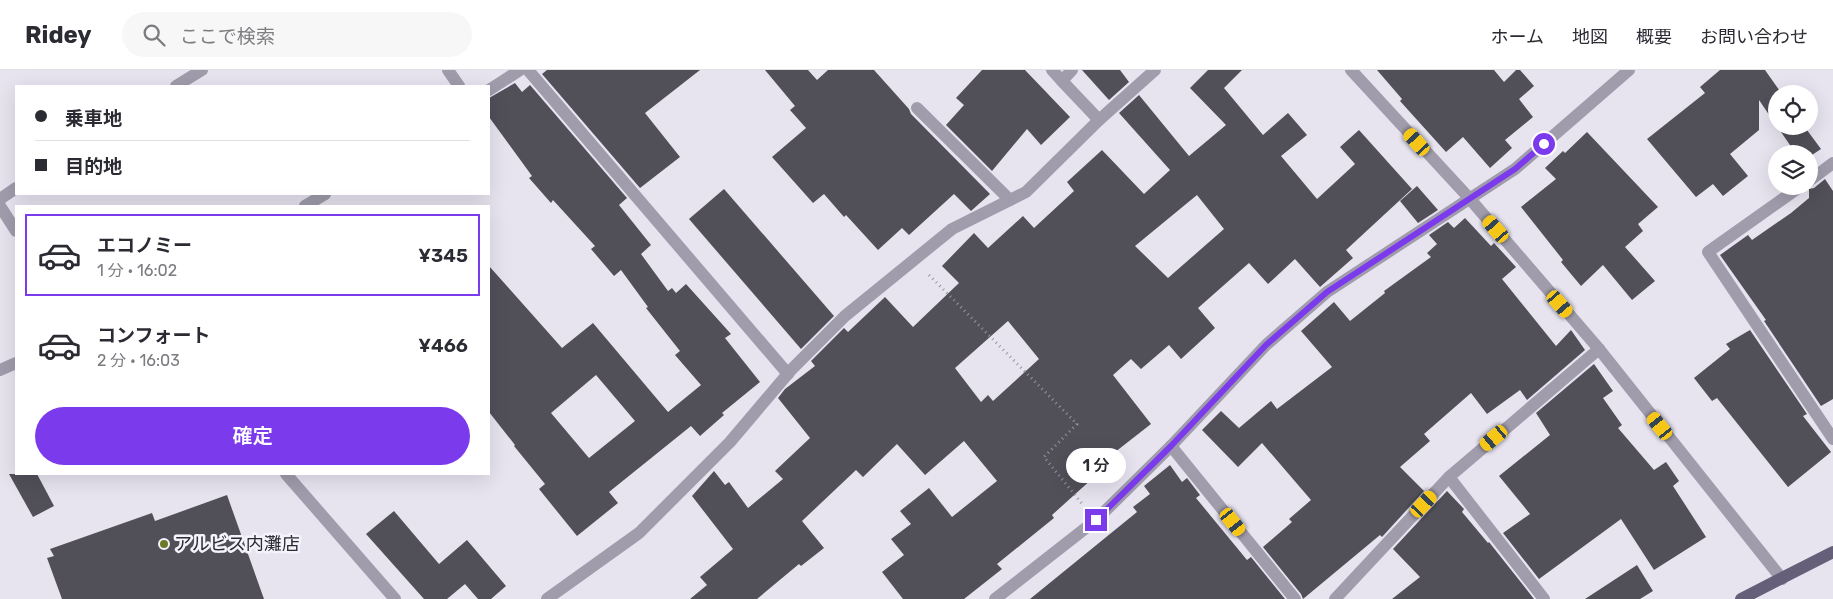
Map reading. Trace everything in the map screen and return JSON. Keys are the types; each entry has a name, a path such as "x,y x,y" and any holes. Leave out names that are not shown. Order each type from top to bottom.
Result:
{"main road":[{"path":"1741,599 1833,552"}],"street":[{"path":"178,85 202,70"},
{"path":"448,70 458,85"},
{"path":"490,89 520,70"},
{"path":"528,70 788,374"},
{"path":"1052,70 1099,120"},
{"path":"1062,81 1072,70"},
{"path":"547,599 639,533 730,442 788,374 845,316 952,229 1026,192 1099,120 1155,70"},
{"path":"1351,70 1470,199 1599,349 1782,579"},
{"path":"995,599 1096,520 1171,446 1266,345 1327,292 1515,169 1629,70"},
{"path":"917,108 1010,200"},
{"path":"1818,174 1833,163"},
{"path":"0,198 15,189"},
{"path":"308,205 323,195"},
{"path":"1788,195 1708,252 1833,439"},
{"path":"0,206 15,229"},
{"path":"1336,599 1449,477 1599,349"},
{"path":"0,370 15,362"},
{"path":"1171,446 1295,599"},
{"path":"287,475 395,599"},
{"path":"1449,477 1544,599"}],"path":[{"path":"914,260 1076,424 1044,458 1096,520"}],"building":[{"path":"547,70 700,70 645,113 680,157 640,188 542,74"},
{"path":"765,70 808,70 817,80 828,70 874,70 909,109 911,114 990,194 971,211 954,194 909,235 902,228 878,250 846,215 844,217 824,194 813,203 772,157 806,128 790,110 795,106"},
{"path":"982,70 1025,70 1070,117 1041,145 1027,129 992,171 946,125 964,105 956,98"},
{"path":"1082,70 1120,70 1129,82 1109,100"},
{"path":"1208,70 1242,70 1224,88 1263,135 1288,113 1307,135 1281,156 1317,199 1355,164 1340,147 1359,130 1412,189 1346,250 1353,258 1320,287 1295,259 1268,284 1249,263 1198,308 1215,328 1181,359 1169,345 1141,369 1131,359 1113,375 1151,424 1110,456 1113,460 1052,515 1054,518 997,564 1002,569 964,599 903,599 882,572 904,555 891,539 911,524 900,511 929,488 952,517 997,481 964,441 925,475 897,444 863,477 856,470 802,521 824,548 801,566 799,564 757,599 690,599 707,585 700,577 733,549 692,496 714,471 725,485 729,482 748,508 783,479 775,471 810,438 778,398 785,389 815,366 811,361 844,328 848,332 885,297 913,327 959,283 942,266 974,233 988,248 1023,216 1034,228 1074,191 1067,182 1102,150 1144,194 1170,170 1119,113 1139,95 1189,156 1226,125 1190,88","holes":["1197,195 1224,229 1168,278 1135,246","1008,321 1039,359 993,401 988,395 981,402 955,368"]},
{"path":"1377,70 1494,70 1504,82 1516,70 1520,70 1534,86 1519,99 1533,117 1505,140 1512,148 1490,168 1463,137 1446,152 1400,101 1402,99"},
{"path":"1720,70 1765,70 1776,85 1768,85 1768,113 1759,100 1759,130 1730,154 1748,176 1723,196 1713,184 1696,197 1647,139 1705,93 1700,87"},
{"path":"515,83 522,92 530,85 627,198 619,205 651,245 641,254 668,291 672,288 676,293 686,284 731,334 725,338 760,382 722,413 724,415 700,436 691,426 609,492 618,503 577,536 539,489 545,484 490,413 490,267 562,348 593,323 668,412 701,385 675,355 680,351 646,308 648,307 621,270 614,276 591,249 595,246 553,200 551,203 529,178 532,176 490,118 490,97","holes":["596,375 635,421 589,458 551,413"]},
{"path":"1587,132 1658,207 1638,224 1643,231 1625,247 1655,281 1632,300 1603,265 1581,286 1521,207 1556,179 1545,168 1563,151 1565,153"},
{"path":"1783,135 1811,135 1821,149 1818,151 1818,145 1790,145"},
{"path":"1825,179 1833,191 1833,399 1821,406 1764,321 1766,320 1720,255 1748,235 1752,240 1791,213 1809,198 1809,195 1818,195 1818,185"},
{"path":"1417,186 1438,210 1418,223 1400,201"},
{"path":"724,189 834,316 801,349 689,219"},
{"path":"1465,218 1491,246 1494,243 1516,267 1502,279 1556,346 1571,330 1585,350 1527,400 1520,390 1487,414 1471,393 1424,434 1430,441 1400,467 1424,491 1382,537 1380,535 1303,599 1263,547 1292,522 1289,519 1311,500 1262,443 1238,467 1202,430 1221,411 1239,428 1271,401 1277,409 1332,367 1301,331 1334,302 1350,321 1385,293 1384,291 1431,257 1427,253 1437,244 1429,235 1448,222 1454,228"},
{"path":"1750,330 1807,414 1803,416 1831,452 1788,487 1717,398 1712,401 1694,378 1730,349 1726,344"},
{"path":"1594,364 1613,391 1603,398 1622,425 1618,428 1654,470 1666,462 1679,481 1673,486 1706,537 1654,570 1621,519 1539,579 1503,533 1530,514 1499,476 1550,435 1536,413"},
{"path":"1170,465 1182,482 1187,478 1200,495 1196,498 1247,560 1251,557 1285,599 1030,599 1137,512 1133,507 1150,494 1144,486"},
{"path":"9,474 38,475 54,506 33,517"},
{"path":"1447,491 1464,509 1462,512 1489,542 1534,599 1392,599 1420,577 1393,549"},
{"name":"アルビス内灘店","path":"227,495 264,599 62,599 47,558 54,556 50,549 152,513 155,521"},
{"path":"394,511 439,564 467,540 506,586 491,599 478,599 465,584 447,599 424,599 366,534"},
{"path":"1637,565 1653,591 1640,599 1585,599"}],"place":[{"name":"アルビス内灘店","path":"164,544"}],"route":[{"path":"1096,520 1171,446 1266,345 1327,292 1515,169 1544,144"}]}
